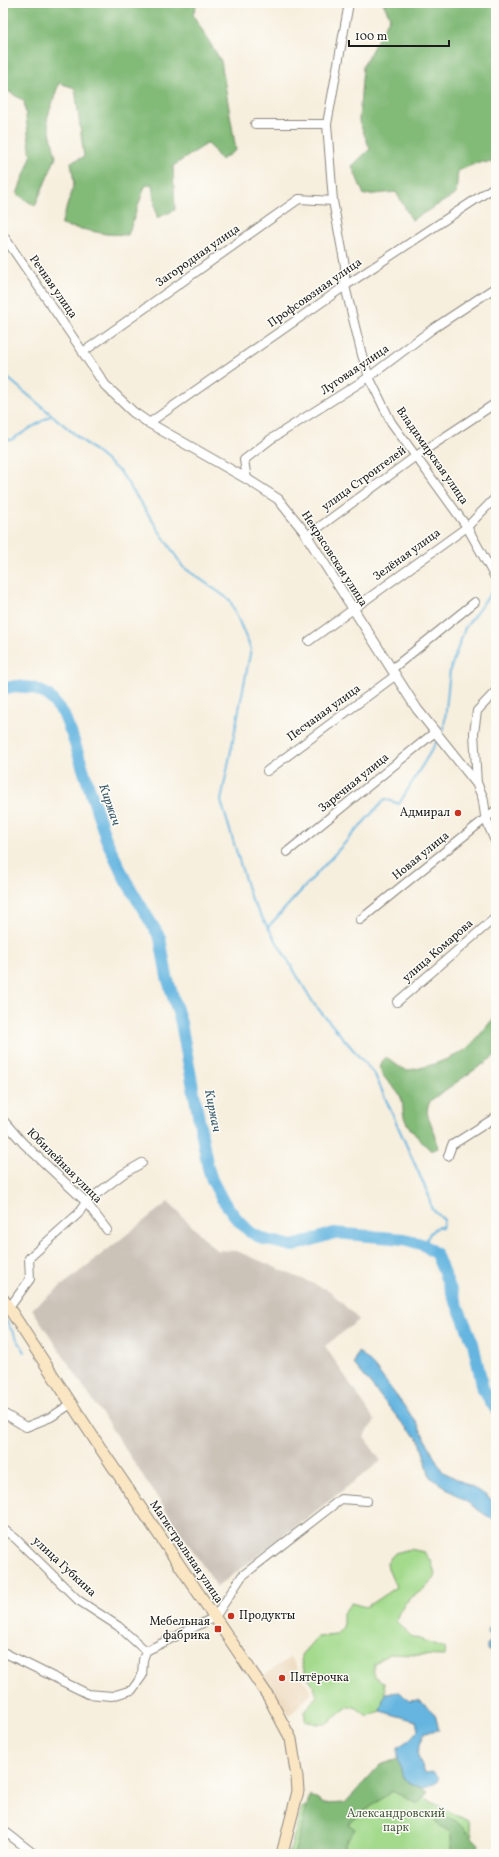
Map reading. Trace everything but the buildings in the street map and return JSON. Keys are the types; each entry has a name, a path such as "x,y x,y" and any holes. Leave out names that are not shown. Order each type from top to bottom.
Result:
{"main road":[{"name":"Магистральная улица","path":"6,1304 71,1404 268,1696 291,1739 298,1790 282,1854"}],"street":[{"name":"Владимирская улица","path":"349,3 327,124 333,201 345,266 345,286 362,355 369,377 391,422 467,527 495,579"},
{"path":"255,124 327,124"},
{"name":"Профсоюзная улица","path":"149,423 345,286 496,186"},
{"name":"Загородная улица","path":"83,352 299,199 333,201"},
{"name":"Речная улица","path":"3,235 83,352"},
{"name":"Луговая улица","path":"247,479 244,460 271,439 369,377 431,330 496,287"},
{"name":"Некрасовская улица","path":"83,352 105,385 133,412 149,423 247,479 278,499 307,536 417,709 477,784 483,798 486,819 496,842"},
{"name":"улица Строителей","path":"307,536 416,456 496,403"},
{"name":"Зелёная улица","path":"309,641 467,527 496,497"},
{"name":"Песчаная улица","path":"267,771 394,672 475,602"},
{"path":"477,784 474,734 477,711 496,691"},
{"name":"Заречная улица","path":"287,852 436,732"},
{"name":"Новая улица","path":"360,920 496,810"},
{"name":"улица Комарова","path":"397,1002 496,917"},
{"path":"448,1156 452,1145 496,1117"},
{"name":"Юбилейная улица","path":"3,1120 24,1143 86,1202 107,1230"},
{"path":"6,1304 30,1279 29,1258 78,1214 86,1202 124,1174 142,1164"},
{"path":"3,1412 26,1427 51,1416 71,1404"},
{"path":"3,1652 88,1694 112,1696 132,1690 142,1676 143,1660 146,1651 215,1618 242,1576 322,1512 341,1499 367,1501"},
{"name":"улица Губкина","path":"3,1529 15,1538 78,1600 118,1626 146,1651"},
{"path":"3,1830 34,1854"}],"shaded area":[{"path":"168,1202 216,1250 237,1251 330,1291 359,1320 325,1346 375,1421 364,1437 381,1461 217,1587 32,1309"},
{"path":"291,1657 311,1693 289,1716 262,1677"}],"green space":[{"path":"3,3 197,3 193,15 221,61 236,150 221,160 208,143 173,166 175,210 157,218 152,184 145,186 128,235 106,234 61,225 74,183 71,162 84,157 75,88 59,83 47,119 56,157 35,206 17,194 31,157 24,101 3,88"},
{"path":"383,3 496,3 496,163 479,162 458,171 456,194 412,220 396,192 364,195 352,166 370,149 359,121 363,66 390,17"},
{"path":"496,1015 496,1055 431,1100 427,1113 435,1133 438,1148 431,1151 412,1131 406,1122 400,1096 384,1077 380,1068 382,1062 386,1057 401,1068 409,1070 425,1067 444,1060 465,1050"},
{"path":"410,1549 424,1552 432,1563 435,1575 426,1587 409,1599 404,1605 396,1621 411,1636 445,1648 444,1656 389,1654 374,1664 374,1676 384,1682 385,1693 380,1711 367,1716 357,1708 349,1706 326,1724 317,1724 305,1720 305,1711 317,1697 305,1672 301,1661 301,1655 317,1637 336,1635 343,1627 343,1613 351,1603 366,1607 396,1587 388,1569 387,1562 395,1553"},
{"path":"398,1759 403,1778 428,1792 418,1804 392,1791 348,1824 355,1829 345,1844 346,1854 294,1854 310,1795 324,1804 345,1803 380,1765"},
{"name":"Александровский парк","path":"390,1780 468,1821 477,1854 289,1854 302,1807 349,1816"},
{"path":"437,1813 456,1821 479,1844 476,1854 445,1854 451,1850 451,1833 436,1823"}],"water":[{"path":"358,1351 374,1366 417,1423 442,1471 484,1494 496,1504 496,1522 430,1477 420,1441 402,1423 354,1364"},
{"path":"493,1627 496,1630 496,1649 488,1651 487,1646 492,1639 487,1632 488,1629"},
{"path":"400,1692 409,1701 419,1700 435,1714 439,1730 425,1732 417,1753 425,1773 434,1772 439,1777 436,1783 423,1788 413,1785 403,1778 398,1759 398,1747 409,1740 418,1730 416,1721 380,1711 385,1693"}],"waterway":[{"path":"3,374 121,473 183,567 230,600 251,649 221,801 251,899 314,1004 375,1075 429,1196 431,1208 444,1220 442,1228 438,1226 430,1233 424,1245"},
{"path":"3,439 11,440 52,415"},
{"path":"444,729 450,670 465,628 496,586"},
{"name":"Киржач","path":"3,689 15,686 33,688 48,695 63,713 72,735 106,839 125,879 160,938 167,977 181,1023 208,1168 212,1180 222,1199 237,1219 250,1232 263,1239 293,1246 334,1233 404,1239 424,1245 436,1254 473,1343 483,1389 496,1410"},
{"path":"268,927 385,799 399,804 437,741"},
{"path":"3,1316 25,1352"}],"place":[{"name":"Адмирал","path":"458,813"},
{"name":"Продукты","path":"231,1616"},
{"name":"Мебельная фабрика","path":"218,1629"},
{"name":"Пятёрочка","path":"282,1678"}]}
